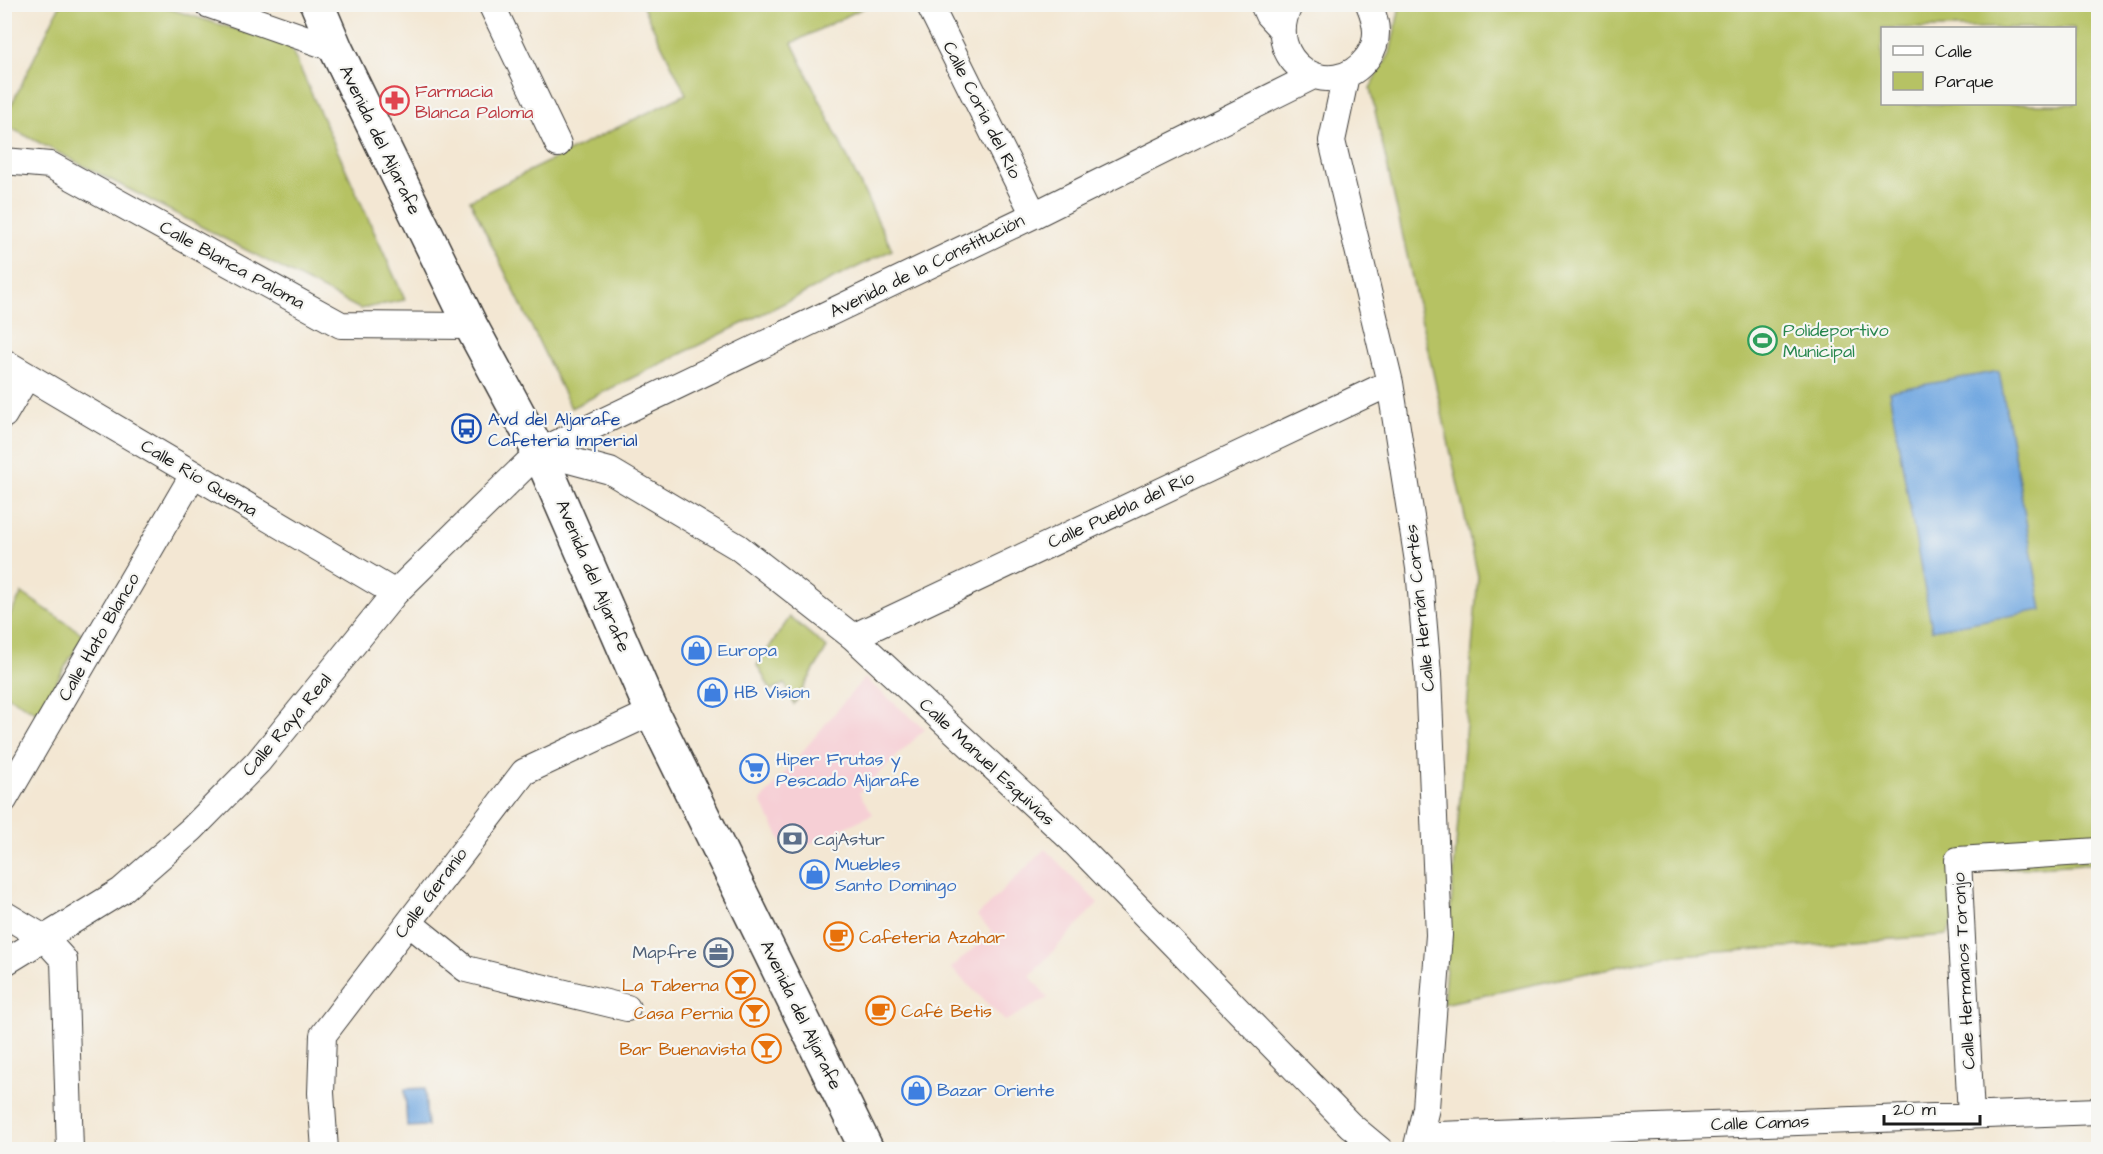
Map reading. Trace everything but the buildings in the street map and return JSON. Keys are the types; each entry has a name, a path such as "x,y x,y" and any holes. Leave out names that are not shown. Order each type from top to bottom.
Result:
{"main road":[{"name":"Avenida del Aljarafe","path":"317,4 336,49 471,326 539,452 652,712 867,1149"}],"street":[{"path":"207,4 336,49"},
{"path":"490,4 558,144"},
{"name":"Calle Coria del Río","path":"929,4 1034,215"},
{"path":"1263,4 1268,15 1282,30"},
{"path":"1290,4 1285,14 1282,30 1284,46 1292,61 1313,76 1330,78 1346,75 1360,67 1371,53 1377,36 1376,19 1369,4"},
{"name":"Calle Hernán Cortés","path":"1346,75 1332,141 1390,383 1419,568 1428,675 1438,935 1426,1107 1416,1149"},
{"name":"Avenida de la Constitución","path":"539,452 1034,215 1313,76"},
{"name":"Calle Blanca Paloma","path":"4,161 50,165 341,325 471,326"},
{"name":"Calle Río Quema","path":"4,362 395,593"},
{"path":"4,415 27,376"},
{"name":"Calle Puebla del Río","path":"853,637 1390,383"},
{"name":"Calle Raya Real","path":"4,963 122,891 192,829 258,762 395,593 539,452"},
{"name":"Calle Manuel Esquivias","path":"539,452 610,471 738,547 853,637 1071,839 1350,1125 1380,1149"},
{"name":"Calle Hato Blanco","path":"4,800 193,475"},
{"name":"Calle Geranio","path":"325,1149 321,1093 323,1035 524,772 652,712"},
{"name":"Calle Hermanos Toronjo","path":"1971,1116 1958,860 2098,851"},
{"path":"4,914 44,938 64,960 70,1149"},
{"path":"408,923 466,969 627,1008"},
{"name":"Calle Camas","path":"1428,1149 1438,1135 2098,1111"}],"shaded area":[{"path":"864,678 925,729 859,793 873,814 788,854 761,801"},
{"path":"1045,849 1098,903 1030,976 1048,998 1005,1021 951,968 992,932 977,916"}],"green space":[{"path":"60,5 157,5 290,46 405,300 360,309 5,125 4,120"},
{"path":"642,5 869,5 792,43 892,250 571,408 470,200 686,94"},
{"name":"Polideportivo Municipal","path":"1398,5 2098,5 2098,863 1973,871 1947,935 1666,956 1443,1004 1478,576 1370,88 1390,53 1399,11"},
{"path":"22,593 84,635 38,713 5,695 5,624"},
{"path":"790,617 827,648 794,704 785,684 771,690 757,665"}],"water":[{"path":"1999,371 2042,610 1932,630 1889,391"},
{"path":"425,1088 427,1126 407,1127 405,1089"}],"place":[{"name":"Farmacia Blanca Paloma","path":"394,101"},
{"name":"Polideportivo Municipal","path":"1762,340"},
{"name":"Avd del Aljarafe Cafeteria Imperial","path":"467,429"},
{"name":"Europa","path":"697,650"},
{"name":"HB Vision","path":"713,692"},
{"name":"Hiper Frutas y Pescado Aljarafe","path":"755,769"},
{"name":"cajAstur","path":"793,839"},
{"name":"Muebles Santo Domingo","path":"814,874"},
{"name":"Cafeteria Azahar","path":"838,937"},
{"name":"Mapfre","path":"718,952"},
{"name":"La Taberna","path":"740,985"},
{"name":"Café Betis","path":"880,1011"},
{"name":"Casa Pernia","path":"754,1013"},
{"name":"Bar Buenavista","path":"767,1049"},
{"name":"Bazar Oriente","path":"916,1090"}]}
